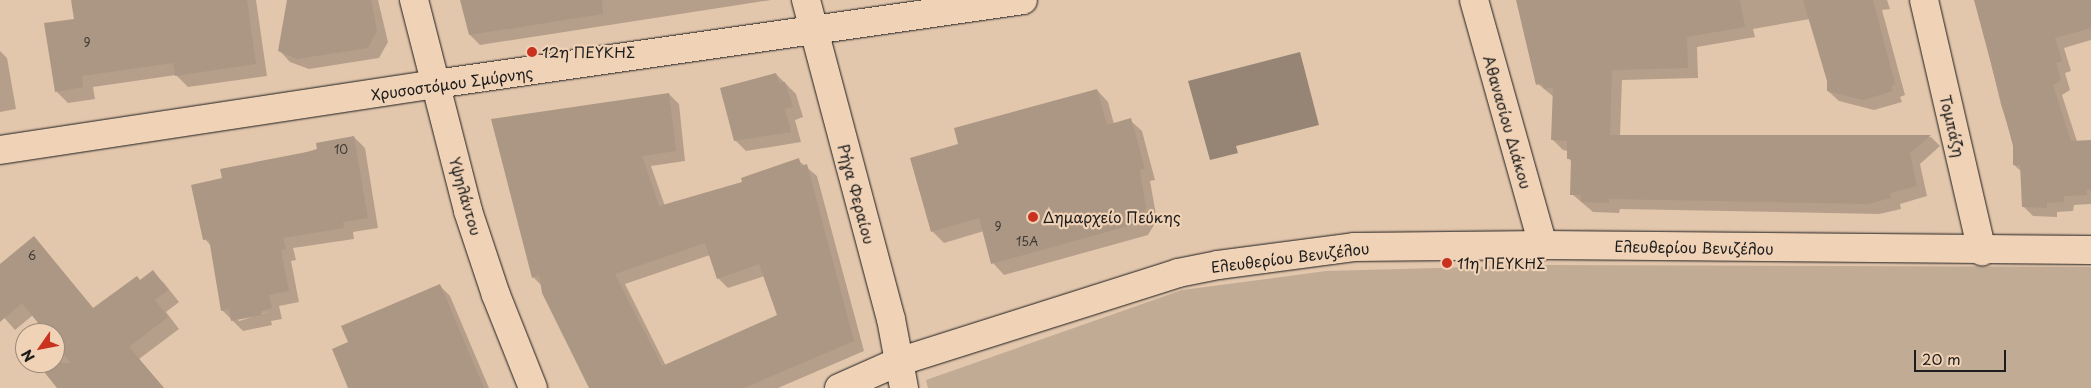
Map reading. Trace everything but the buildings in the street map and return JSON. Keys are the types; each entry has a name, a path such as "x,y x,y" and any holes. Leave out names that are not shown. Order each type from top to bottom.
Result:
{"street":[{"name":"Υψηλάντου","path":"414,0 468,211 496,295 533,388"},
{"name":"Ρήγα Φεραίου","path":"806,0 891,319 904,388"},
{"name":"Χρυσοστόμου Σμύρνης","path":"0,150 436,84 1023,0"},
{"name":"Αθανασίου Διάκου","path":"1474,0 1543,245"},
{"name":"Τομπάζη","path":"1924,0 1982,251"},
{"name":"Ελευθερίου Βενιζέλου","path":"839,388 898,362 1178,273 1218,264 1354,247 1543,245 1982,251 2091,250"}],"shaded area":[{"path":"1300,52 1319,125 1236,146 1238,153 1210,160 1188,81"},
{"path":"1548,265 2091,267 2091,388 928,388 926,380 1182,290 1326,271"}],"place":[{"name":"12η ΠΕΥΚΗΣ","path":"532,52"},
{"name":"Δημαρχείο Πεύκης","path":"1033,217"},
{"name":"11η ΠΕΥΚΗΣ","path":"1447,263"}]}
